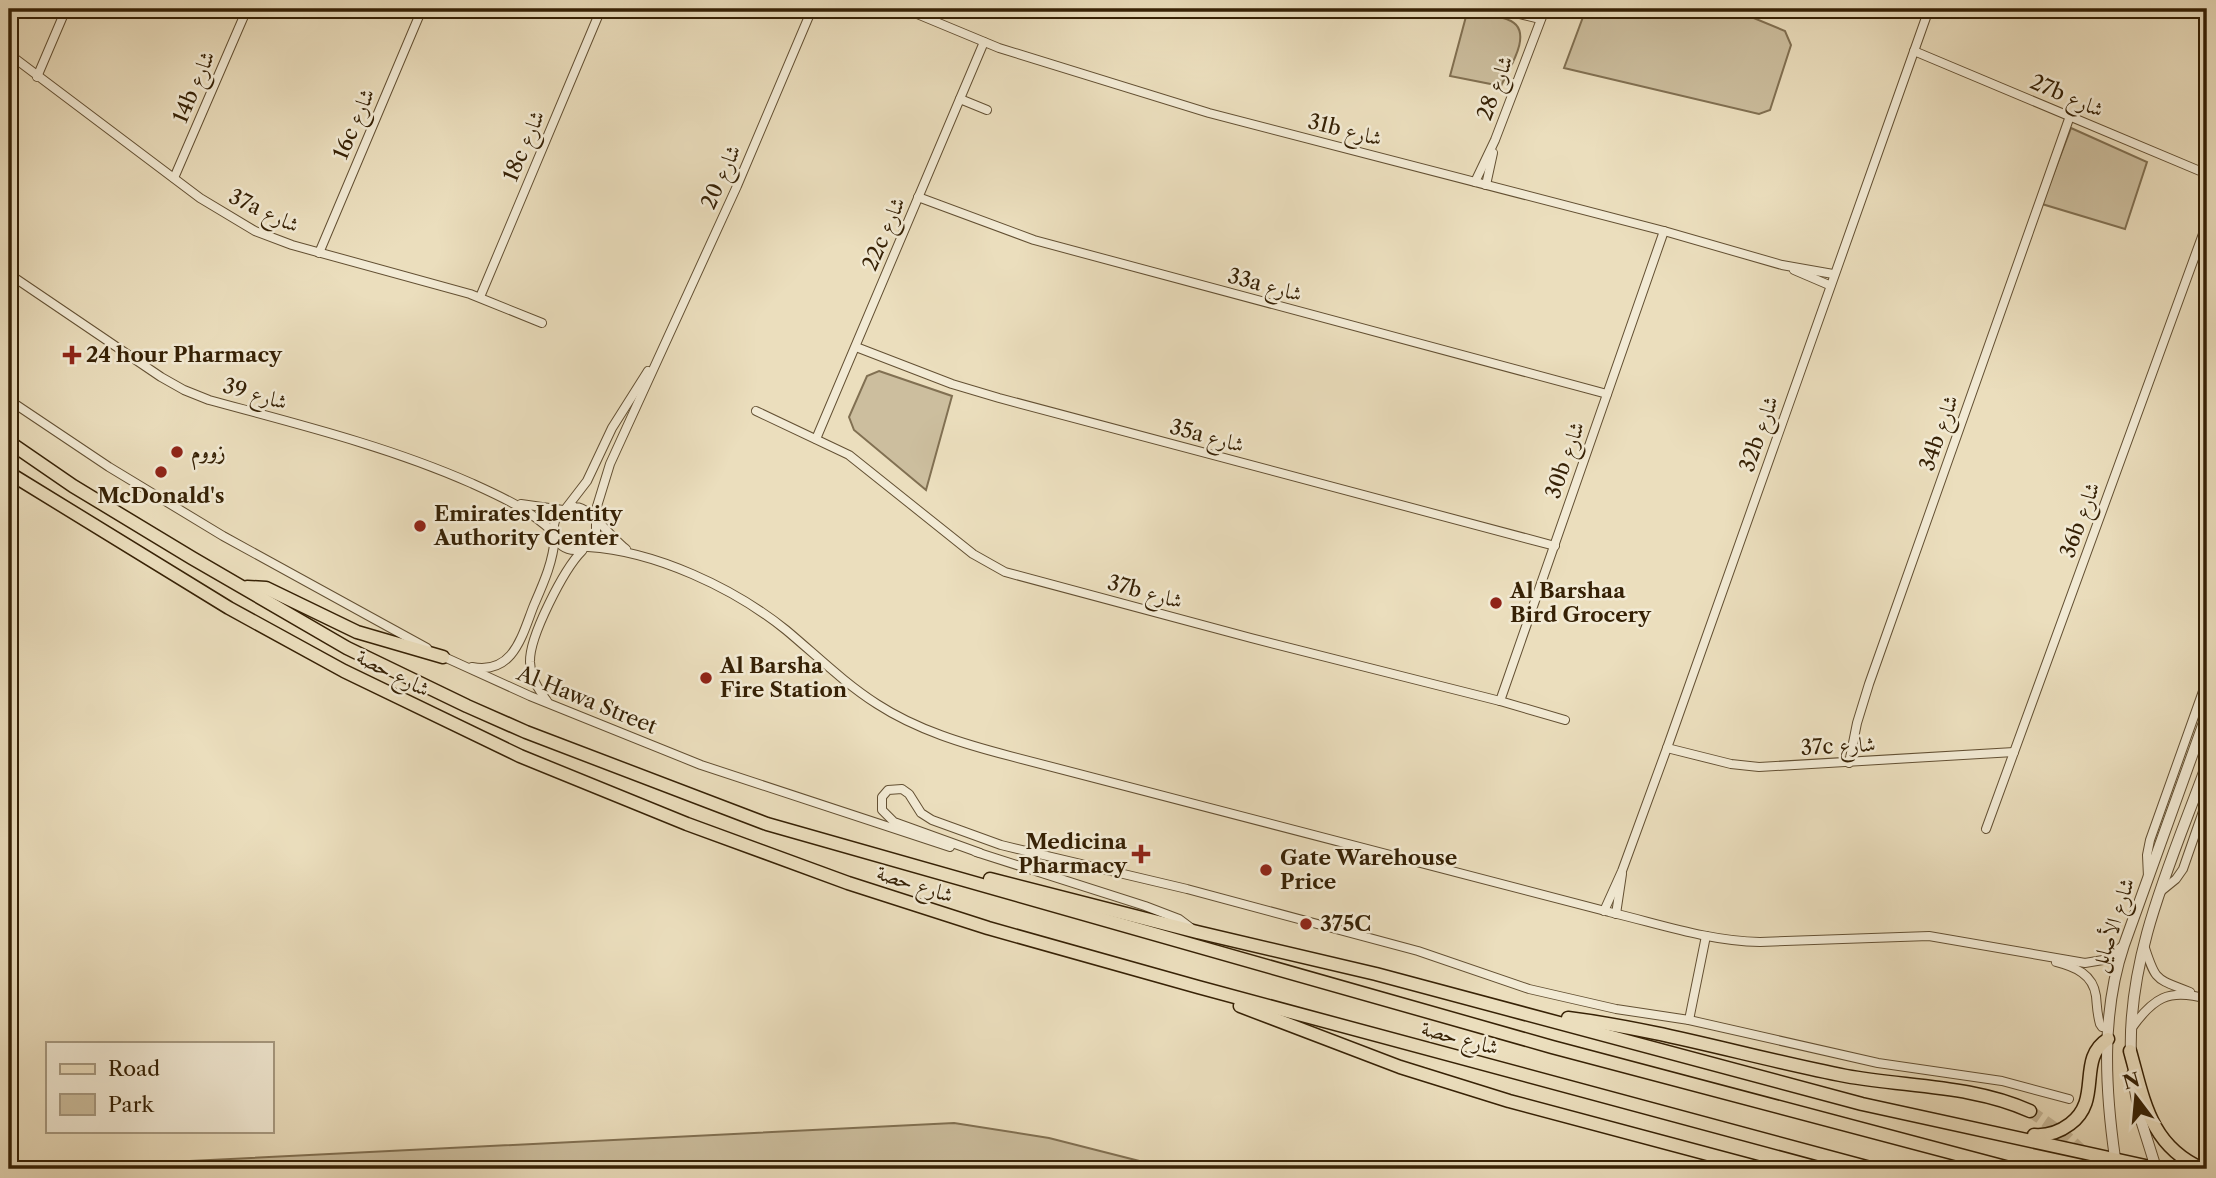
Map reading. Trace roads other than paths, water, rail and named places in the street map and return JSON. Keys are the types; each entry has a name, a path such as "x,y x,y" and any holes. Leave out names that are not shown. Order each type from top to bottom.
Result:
{"main road":[{"name":"شارع حصة","path":"9,442 73,486 347,648 526,732 767,824 1516,1037 2013,1169"},
{"name":"شارع حصة","path":"9,473 173,575 309,652 461,729 580,782 676,820 848,883 988,928 1874,1169"},
{"path":"243,587 266,588 358,632 443,657"},
{"name":"شارع حصة","path":"907,864 964,873 1529,1014"},
{"path":"1198,987 1297,1029 1400,1067 1509,1101 1760,1169"},
{"path":"1529,1014 1818,1093 2157,1169"},
{"path":"1529,1014 1642,1030 1879,1082 1979,1094 2001,1099 2030,1111"},
{"path":"1995,1132 2048,1135 2071,1124 2087,1101 2094,1052 2109,1033"},
{"path":"2130,1051 2145,1106 2156,1129 2177,1154 2203,1169"}],"street":[{"path":"37,77 66,9"},
{"name":"14b شارع","path":"174,178 247,9"},
{"name":"16c شارع","path":"319,253 422,9"},
{"name":"18c شارع","path":"480,297 601,9"},
{"name":"شارع 20","path":"595,518 607,471 733,194 812,9"},
{"name":"31b شارع","path":"905,9 1032,59 1209,113 1664,231 1782,265 1833,274"},
{"path":"1499,9 1540,19"},
{"name":"شارع 28","path":"1475,182 1495,140 1545,9"},
{"name":"32b شارع","path":"1604,911 1622,872 1667,748 1929,9"},
{"name":"22c شارع","path":"816,439 984,42"},
{"name":"27b شارع","path":"1914,51 2207,174"},
{"name":"37a شارع","path":"9,54 174,178 255,231 319,253 480,297 542,323"},
{"path":"960,99 987,110"},
{"name":"34b شارع","path":"1849,763 1868,684 2070,116"},
{"name":"شارع 28","path":"1486,185 1495,140"},
{"name":"33a شارع","path":"918,198 1046,244 1607,394"},
{"name":"36b شارع","path":"1986,829 2207,223"},
{"name":"30b شارع","path":"1500,701 1664,231"},
{"name":"31b شارع","path":"1782,265 1829,285"},
{"name":"شارع 39","path":"9,274 84,327 184,390 209,400 380,448 515,503 564,510"},
{"name":"35a شارع","path":"856,346 952,384 999,398 1555,546"},
{"name":"شارع 20","path":"564,510 587,481 612,428 657,357"},
{"name":"Al Hawa Street","path":"9,400 109,467 223,536 456,663 701,765 866,821 954,849 980,853 1153,909 1179,919 1197,932"},
{"name":"37b شارع","path":"756,411 816,439 864,466 973,554 1005,572 1564,720"},
{"name":"شارع 39","path":"515,503 554,535"},
{"path":"456,663 483,669 494,667 509,657 518,646 550,567 555,520 564,510 579,507 587,510 612,537 631,552"},
{"path":"547,701 533,678 531,648 564,574 596,538 595,518"},
{"path":"554,535 561,545 569,550 586,548 631,552 699,579 749,604 784,629 864,696 907,721 937,734 1010,756 1706,936 1760,942 1929,936 2091,963 2109,957 2124,945"},
{"path":"2148,879 2146,863 2150,840 2207,680"},
{"name":"شارع الأصايل","path":"2115,1158 2107,1072 2113,983 2124,945 2207,715"},
{"name":"37c شارع","path":"1667,748 1745,766 1773,767 2014,752"},
{"name":"شارع الأصايل","path":"2157,1169 2133,1089 2130,1051 2135,981 2143,944 2207,764"},
{"path":"980,853 894,822 882,810 882,797 888,790 902,789 909,794 921,813 932,820 1026,851 1187,889 1418,951 1492,978 1558,997 1689,1020 1878,1063 2002,1081 2069,1099"},
{"path":"2161,892 2183,869 2207,800"},
{"name":"32b شارع","path":"1616,914 1622,872"},
{"path":"1689,1020 1706,936"},
{"path":"2143,944 2151,968 2159,978 2169,986 2207,999"},
{"path":"2037,955 2085,974 2095,990 2100,1024 2109,1033"},
{"path":"2131,1029 2145,1009 2160,998 2171,995 2195,996"}],"tunnel":[{"path":"2030,1111 2066,1136 2101,1169"}],"place":[{"name":"24 hour Pharmacy","path":"72,355"},
{"name":"زووم","path":"177,452"},
{"name":"McDonald's","path":"161,472"},
{"name":"Emirates Identity Authority Center","path":"420,526"},
{"name":"Al Barshaa Bird Grocery","path":"1496,603"},
{"name":"Al Barsha Fire Station","path":"706,678"},
{"name":"Medicina Pharmacy","path":"1141,854"},
{"name":"Gate Warehouse Price","path":"1266,870"},
{"name":"375C","path":"1306,924"}]}
